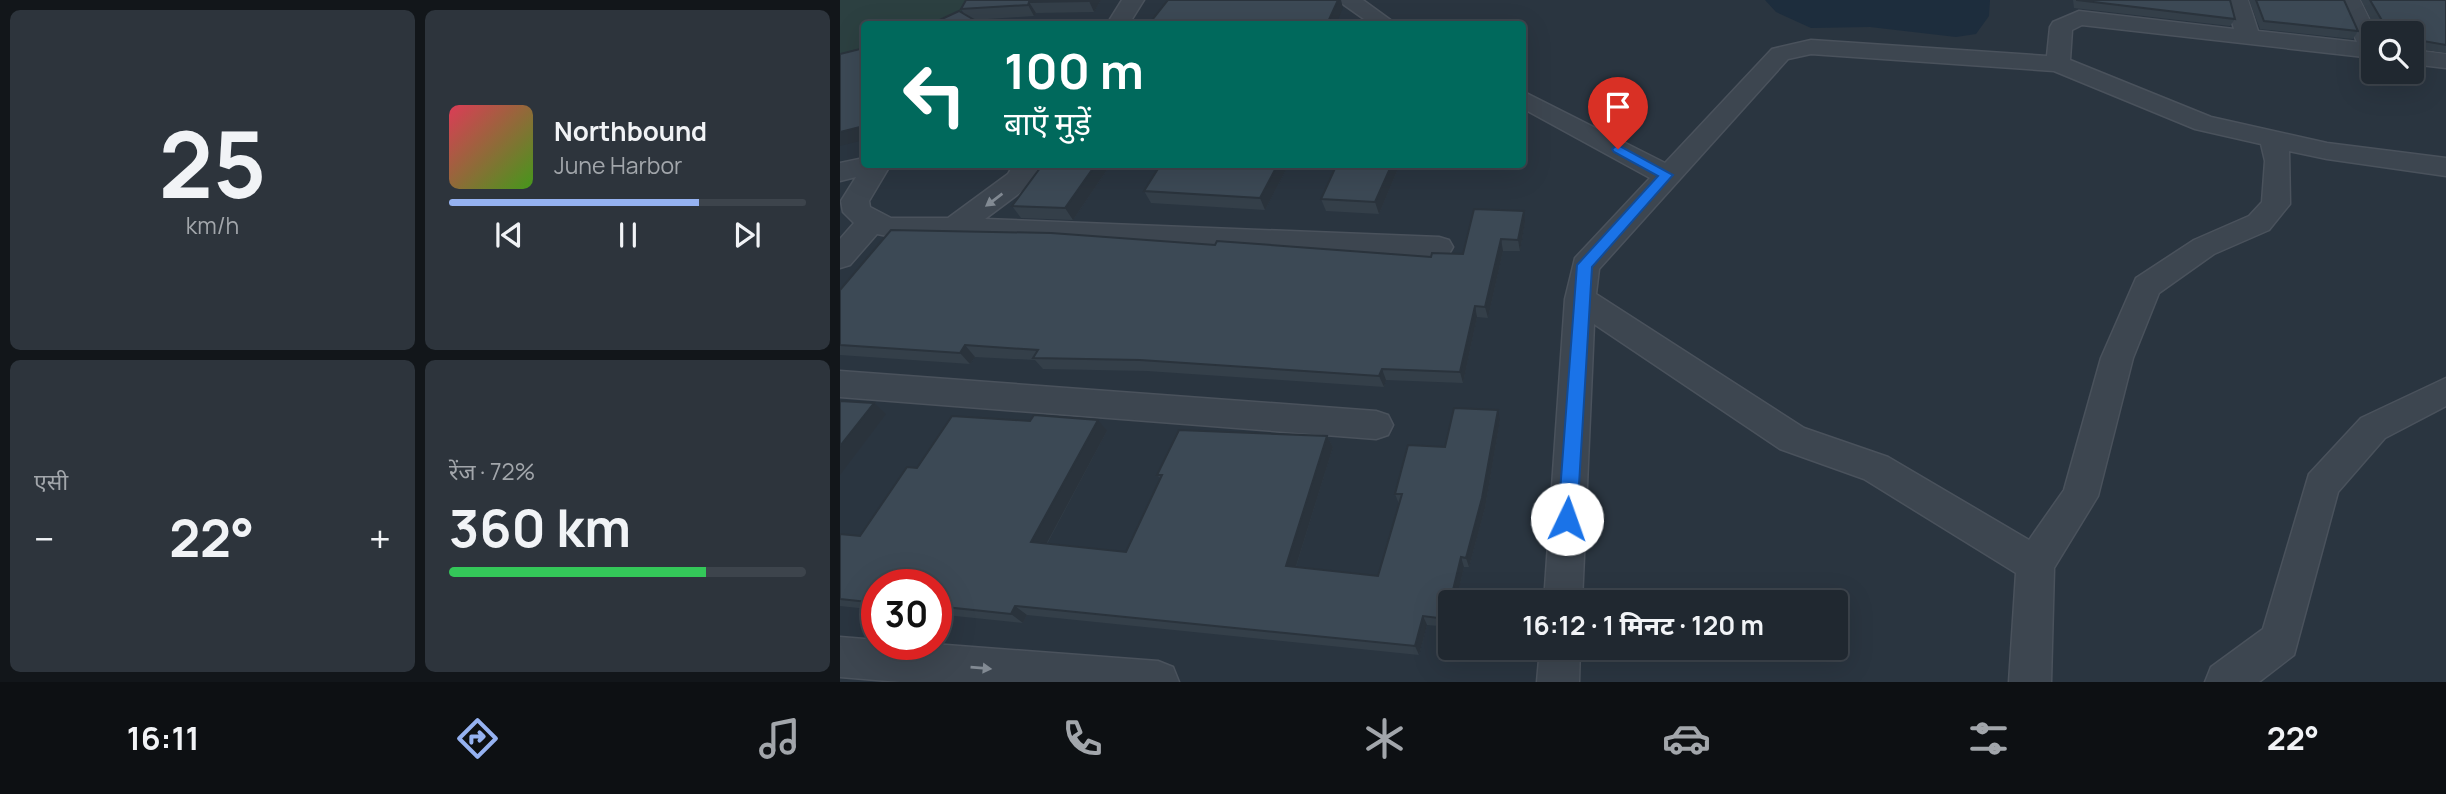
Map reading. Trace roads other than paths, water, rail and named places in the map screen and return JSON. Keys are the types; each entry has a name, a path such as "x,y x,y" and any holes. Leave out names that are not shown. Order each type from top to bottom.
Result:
{"street":[{"path":"1120,21 1133,0"},
{"path":"1348,0 1380,21"},
{"path":"2237,0 2248,36"},
{"path":"2349,0 2361,26"},
{"path":"2057,64 2061,27 2079,18 2128,11 2248,36 2361,50"},
{"path":"1564,590 1580,299 1585,265 1780,54 1811,47 2057,64 2204,123 2327,151 2446,167"},
{"path":"2424,58 2446,61"},
{"path":"1526,100 1667,175"},
{"path":"2030,682 2035,565 2080,496 2117,358 2147,286 2204,247 2259,223 2276,204 2278,161 2273,139"},
{"path":"840,172 861,167"},
{"path":"840,258 856,217 855,201 875,168"},
{"path":"954,228 1019,180 1025,168"},
{"path":"856,217 905,230 954,228 1439,247"},
{"path":"1580,299 1792,439 1875,468 2035,565"},
{"path":"840,384 1376,425"},
{"path":"2226,682 2280,641 2322,485 2372,428 2446,391"},
{"path":"840,657 1158,682"},
{"path":"1558,682 1559,660"}],"water":[{"path":"1765,0 1990,0 1989,16 1976,34 1956,37 1870,27 1811,28 1776,12"}]}
